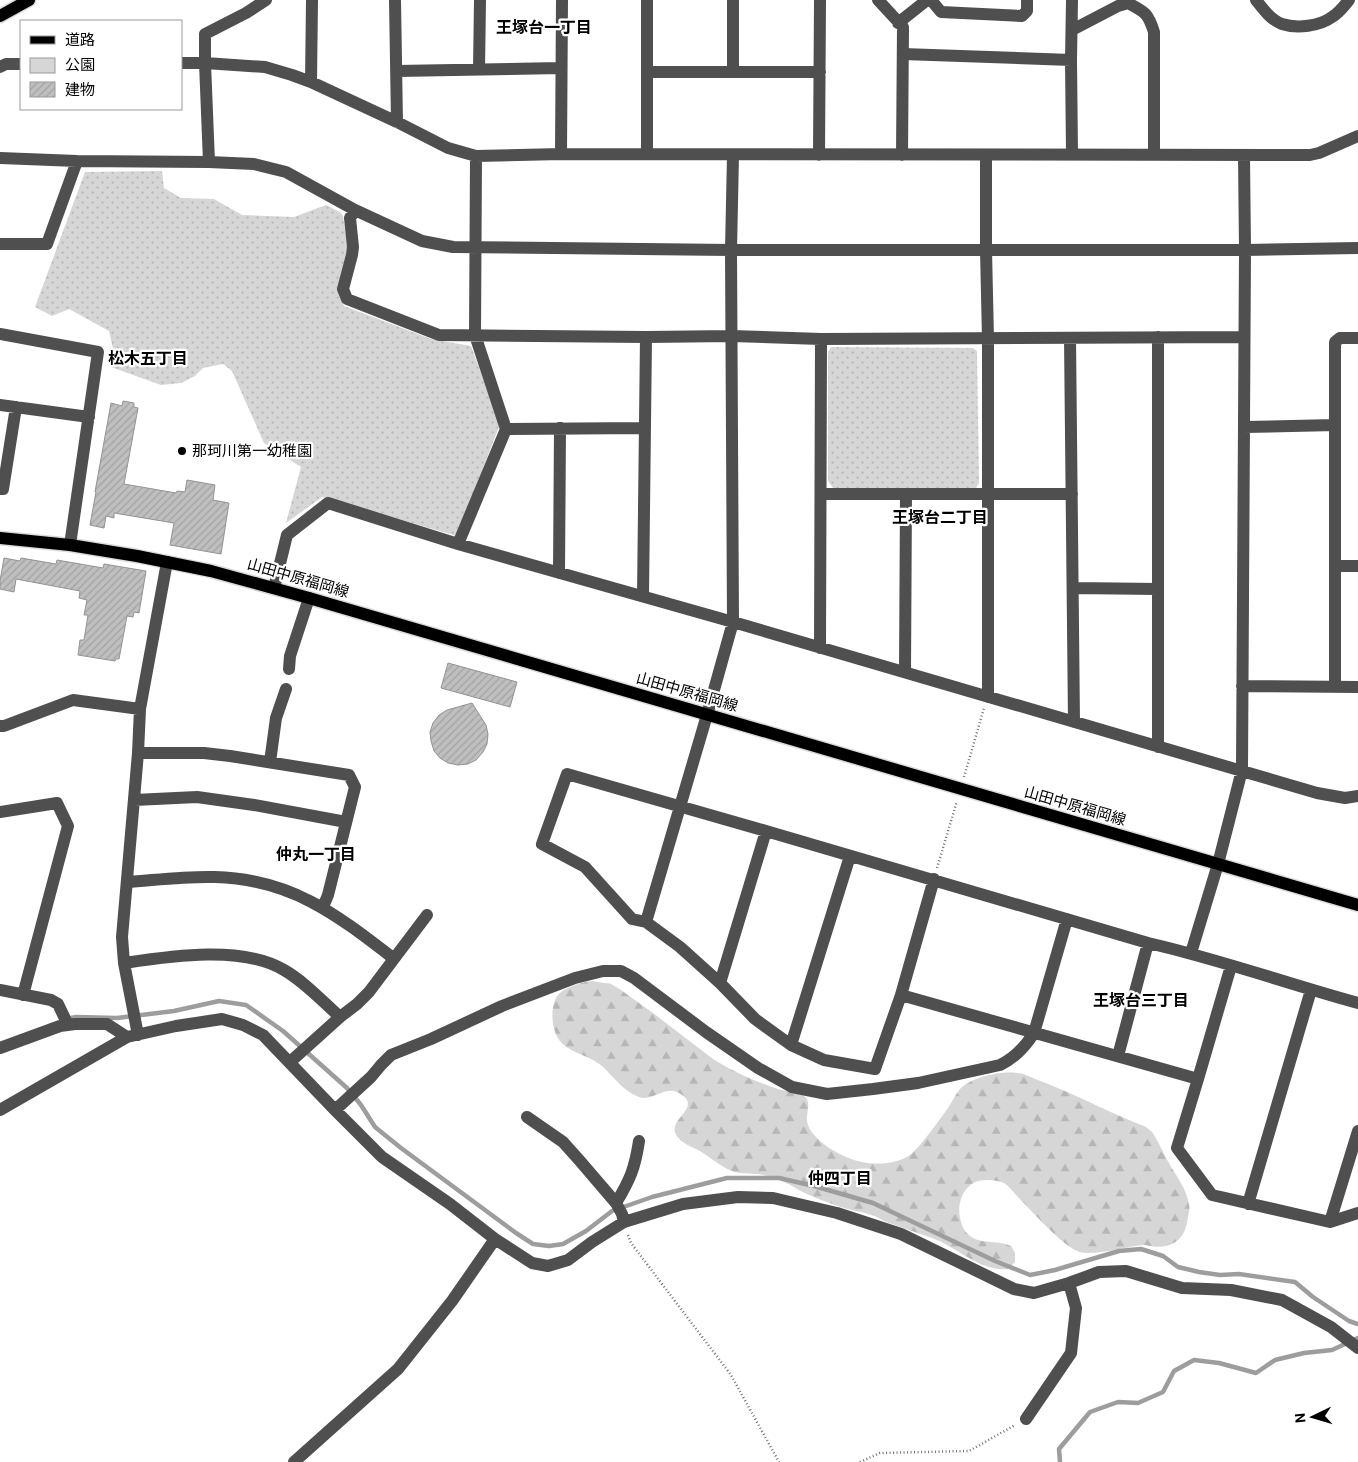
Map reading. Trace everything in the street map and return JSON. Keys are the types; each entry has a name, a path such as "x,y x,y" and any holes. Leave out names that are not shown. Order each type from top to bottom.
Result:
{"main road":[{"path":"0,16 29,0"},
{"name":"山田中原福岡線","path":"0,538 70,545 167,562 211,571 274,588 1358,905"}],"street":[{"path":"209,162 204,34 246,13 266,0"},
{"path":"311,82 312,0"},
{"path":"396,0 397,122"},
{"path":"478,70 480,0"},
{"path":"561,154 562,0"},
{"path":"647,0 648,154"},
{"path":"733,0 733,72"},
{"path":"820,0 820,155"},
{"path":"878,0 903,27 902,155"},
{"path":"898,23 929,0 941,12 1022,16 1028,11 1028,0"},
{"path":"1072,0 1072,154"},
{"path":"1256,0 1270,16 1282,24 1296,26 1307,26 1331,19 1349,0"},
{"path":"1072,30 1118,6 1128,3 1140,9 1149,17 1154,32 1154,155"},
{"path":"903,54 1071,60"},
{"path":"182,63 265,67 311,82 448,148 476,156 561,154 1310,155 1358,136"},
{"path":"0,67 6,64 20,64"},
{"path":"397,71 561,68"},
{"path":"647,72 820,72"},
{"path":"646,922 733,622 731,250 734,155"},
{"path":"986,155 988,697"},
{"path":"458,544 506,429 475,335 476,156"},
{"path":"1190,953 1218,864 1242,770 1244,156"},
{"path":"0,158 254,164 286,172 355,210 422,241 453,247 731,250 1245,250 1358,248"},
{"path":"0,244 47,244 77,161"},
{"path":"355,210 350,218 352,255 343,289 347,299 439,335 732,336 821,339 1244,337"},
{"path":"0,334 98,352 70,545"},
{"path":"643,596 646,337"},
{"path":"1158,337 1158,747"},
{"path":"1070,338 1074,722"},
{"path":"1335,686 1335,342 1340,338 1358,338"},
{"path":"820,648 821,339"},
{"path":"0,405 89,417"},
{"path":"0,489 3,489 16,407"},
{"path":"1244,427 1335,425"},
{"path":"560,428 560,573"},
{"path":"506,429 645,428"},
{"path":"821,494 1072,494"},
{"path":"905,672 906,494"},
{"path":"274,588 287,534 328,503 458,544 733,622 1332,797 1358,796"},
{"path":"132,1036 122,936 138,753 140,708 167,562"},
{"path":"1336,566 1358,566"},
{"path":"1073,588 1158,589"},
{"path":"288,669 290,656 309,598"},
{"path":"1242,686 1358,687"},
{"path":"270,762 276,718 286,690"},
{"path":"2,726 73,700 140,708"},
{"path":"138,753 204,753 349,775 355,787 328,895 323,907"},
{"path":"934,879 901,995 875,1069 824,1060 791,1045 755,1019 720,983 680,947 646,922 632,918 585,867 542,844 567,774 766,830 850,856 934,879 1148,943 1190,953 1358,1003"},
{"path":"134,800 197,797 254,805 346,822"},
{"path":"0,812 57,803 68,826 23,995"},
{"path":"720,983 766,830"},
{"path":"791,1045 850,856"},
{"path":"127,882 216,877 273,885 323,907 358,930 393,958"},
{"path":"290,1062 369,992 427,915"},
{"path":"335,1110 371,1077 391,1055 431,1039 502,1006 575,978 603,971 621,971 634,978 758,1068 792,1087 827,1094 873,1090 918,1083 1000,1065 1010,1060 1026,1046 1034,1033 1067,919"},
{"path":"1118,1056 1148,943"},
{"path":"124,963 201,955 258,960 284,970 312,991 340,1017"},
{"path":"1231,966 1176,1148 1212,1195 1330,1222 1358,1213"},
{"path":"0,990 51,1000 58,1004 68,1025"},
{"path":"1248,1204 1311,990"},
{"path":"901,995 1198,1079"},
{"path":"0,1110 132,1036 176,1026 222,1019 244,1025 263,1035 382,1157 450,1204 495,1239 532,1263 548,1266 568,1260 624,1222 683,1204 738,1197 773,1198 837,1213 901,1234 1014,1289 1034,1293 1099,1272 1126,1272 1182,1288 1231,1290 1282,1300 1330,1327 1358,1348"},
{"path":"0,1048 60,1026 68,1025 107,1024 132,1036"},
{"path":"527,1117 562,1142 580,1161 616,1203 624,1222"},
{"path":"1330,1222 1358,1131"},
{"path":"616,1203 627,1185 636,1164 639,1141"},
{"path":"294,1462 398,1369 452,1301 495,1239"},
{"path":"1026,1418 1071,1353 1076,1308 1069,1283"}],"path":[{"path":"624,1222 631,1243 731,1375 779,1462"},
{"path":"860,1462 880,1453 969,1451 1026,1418"}],"green space":[{"path":"162,171 164,188 181,198 214,199 242,215 294,217 326,205 340,212 343,216 348,248 338,292 344,306 431,339 471,346 500,424 457,536 322,497 286,523 301,467 264,443 232,371 223,364 203,368 195,376 181,383 161,385 111,367 113,349 109,331 69,309 52,316 35,307 85,172"},
{"path":"831,347 973,348 977,351 979,483 976,488 833,488 828,481 828,352"},
{"path":"592,981 611,984 621,990 713,1059 728,1068 778,1089 804,1096 808,1101 807,1121 814,1135 829,1148 862,1162 879,1164 907,1157 934,1127 960,1089 979,1078 1003,1073 1020,1073 1052,1085 1146,1127 1152,1132 1188,1199 1187,1225 1180,1238 1162,1247 1145,1245 1094,1253 1080,1252 1056,1236 1006,1184 995,1181 978,1181 970,1186 962,1196 959,1206 960,1218 966,1232 971,1237 977,1240 1011,1246 1015,1253 1015,1262 1008,1269 998,1269 978,1263 932,1238 872,1215 825,1201 777,1179 732,1171 685,1143 676,1135 675,1128 677,1122 688,1105 686,1099 679,1093 669,1091 644,1098 639,1097 623,1087 602,1066 565,1046 560,1041 553,1024 552,1014 556,998 567,988"}],"building":[{"path":"123,401 134,403 134,407 138,408 124,484 176,493 177,491 185,492 187,480 215,485 213,500 229,503 221,554 170,545 174,523 114,513 114,518 106,516 104,528 90,525 111,403 122,406"},
{"path":"4,558 20,561 21,558 56,564 57,560 103,568 104,564 146,571 139,613 134,612 133,617 127,616 119,659 115,661 78,655 80,640 84,640 88,615 84,615 87,600 79,598 80,591 16,579 14,592 0,589"},
{"path":"448,663 517,682 510,707 441,688"},
{"path":"472,703 486,725 488,734 487,744 476,760 468,764 448,763 434,751 430,732 433,723 439,715 447,710"}],"waterway":[{"path":"66,1019 76,1017 117,1018 174,1011 219,1001 246,1005 283,1031 347,1088 375,1127 533,1244 549,1246 563,1244 586,1231 612,1211 652,1197 727,1178 779,1178 873,1203 995,1261 1030,1275 1055,1270 1119,1251 1141,1249 1163,1256 1178,1267 1199,1272 1220,1275 1239,1274 1295,1282 1313,1297 1349,1321 1358,1324"},
{"path":"1060,1462 1059,1449 1090,1412 1118,1402 1138,1403 1163,1392 1174,1371 1194,1360 1219,1363 1256,1373 1275,1360 1304,1353 1332,1350 1358,1338"}],"place":[{"name":"那珂川第一幼稚園","path":"182,451"}],"district":[{"name":"王塚台一丁目","path":"544,27"},
{"name":"松木五丁目","path":"148,358"},
{"name":"王塚台二丁目","path":"940,517"},
{"name":"仲丸一丁目","path":"316,854"},
{"name":"王塚台三丁目","path":"1141,1000"},
{"name":"仲四丁目","path":"840,1178"}]}
